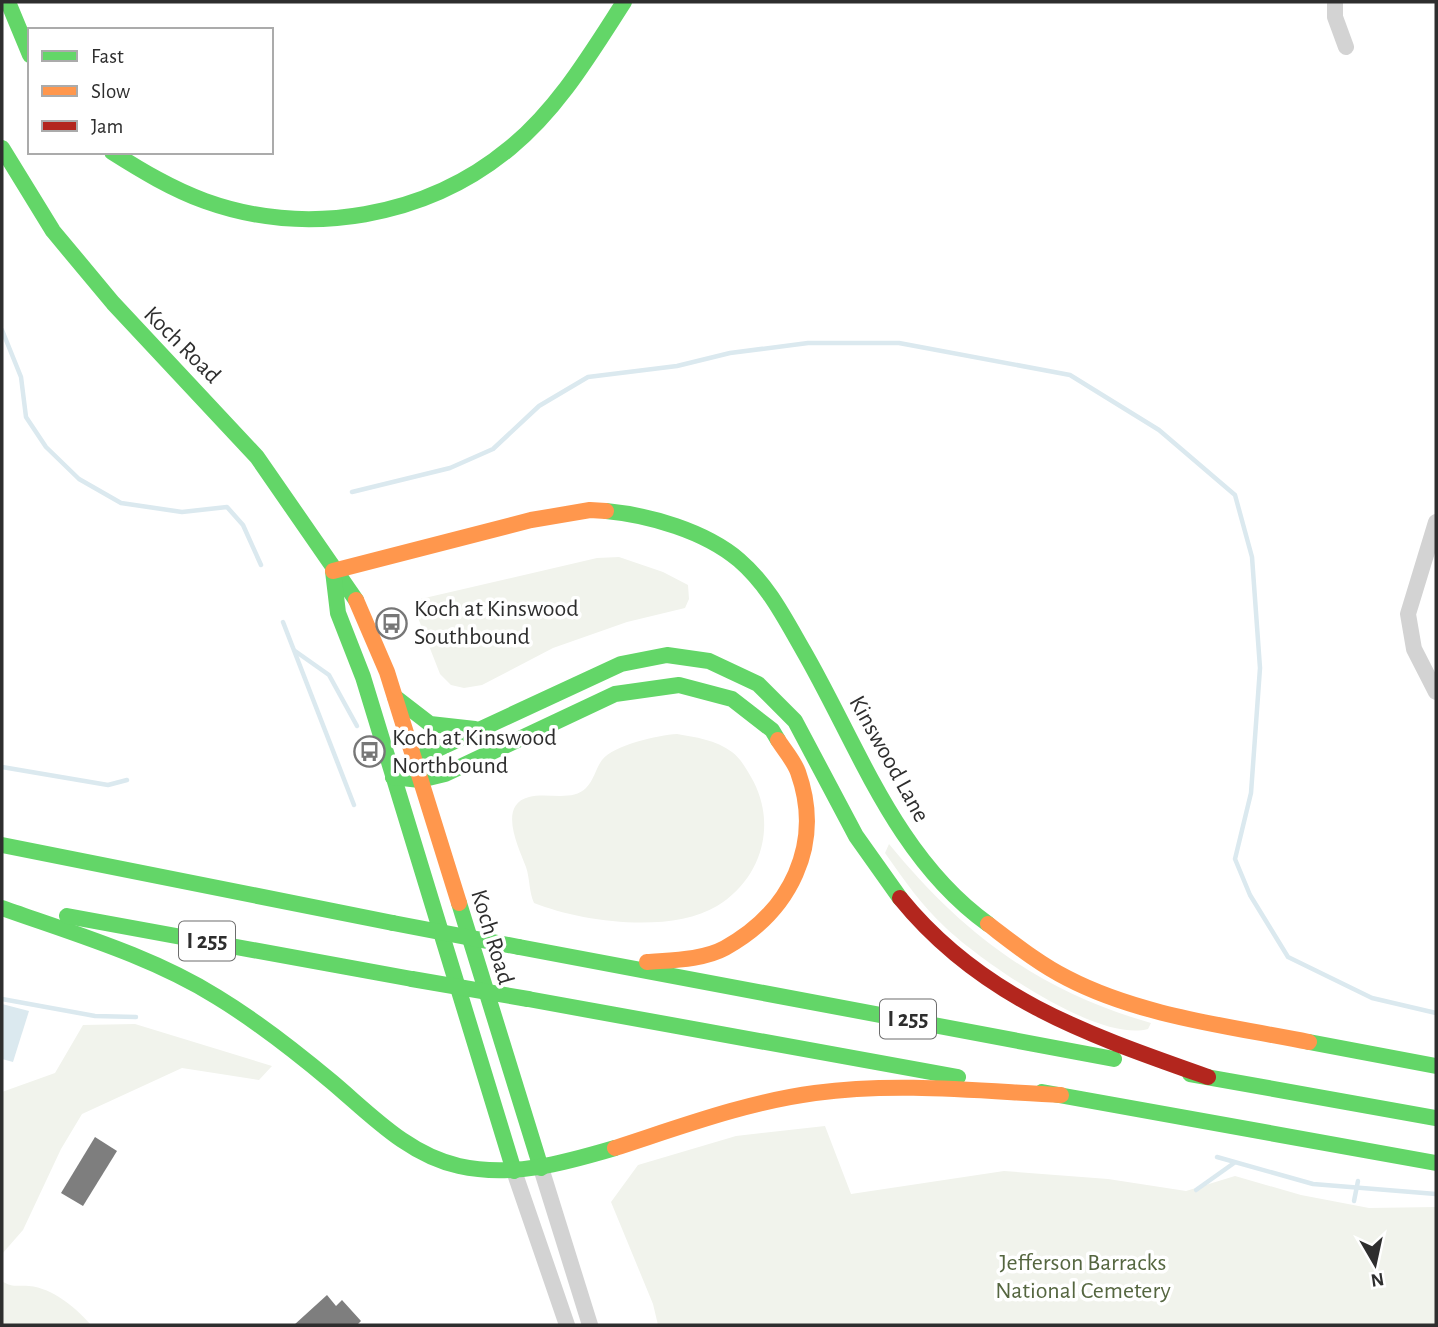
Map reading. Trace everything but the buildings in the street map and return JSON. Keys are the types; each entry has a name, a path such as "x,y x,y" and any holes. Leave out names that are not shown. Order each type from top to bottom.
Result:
{"main road":[{"path":"8,2 28,50"},
{"path":"114,154 178,192 270,218 329,220 358,217 418,201 465,180 527,133 565,89 624,2"},
{"name":"Koch Road","path":"2,148 27,193 71,257 127,322 245,442 292,502 333,571 360,606 375,638 395,697 541,1168"},
{"name":"Kinswood Lane","path":"333,571 531,520 590,510 638,514 687,530 737,558 770,592 817,674 861,765 929,871 978,917 1026,952 1066,978 1112,998 1206,1022 1436,1066"},
{"name":"Koch Road","path":"333,571 338,613 363,677 514,1171"},
{"path":"393,777 414,760 623,662 645,657 696,657 741,673 777,698 794,718 810,743 853,833 876,868 917,919 960,960 1011,996 1066,1024 1208,1077"},
{"path":"393,777 420,780 444,774 615,694 640,686 673,683 709,688 730,696 768,724 792,760 805,799 807,822 802,863 783,900 758,928 724,948 682,960 608,965"},
{"path":"395,697 417,718 431,726 448,730 482,729"},
{"name":"I 255","path":"2,845 608,965 1436,1118"},
{"path":"2,906 134,956 214,995 296,1052 379,1121 424,1154 460,1166 514,1171 541,1168 578,1160 744,1108 815,1093 884,1090 1060,1095"},
{"name":"I 255","path":"2,906 1436,1163"}],"street":[{"path":"1335,2 1335,18 1346,47"},
{"path":"1436,522 1432,548 1408,614 1414,649 1436,692"},
{"name":"Koch Road","path":"541,1168 590,1325"},
{"name":"Koch Road","path":"514,1171 567,1325"}],"green space":[{"path":"619,557 663,572 688,585 689,599 685,608 627,622 553,648 482,685 464,688 451,685 440,674 415,610 416,600 597,558"},
{"path":"677,734 726,748 738,757 751,777 759,795 764,831 755,865 745,881 717,906 698,915 676,920 601,920 534,903 513,828 514,809 519,802 536,796 574,795 589,785 602,760 616,750 659,736"},
{"path":"889,844 945,905 1005,955 1073,994 1110,1010 1151,1023 1148,1029 1126,1030 1100,1024 1042,996 986,960 937,920 921,902 885,853"},
{"path":"135,1024 272,1066 259,1080 182,1068 82,1114 61,1149 23,1230 2,1254 2,1092 55,1073 83,1025"},
{"name":"Jefferson Barracks National Cemetery","path":"825,1126 851,1194 1004,1171 1108,1179 1186,1191 1235,1176 1301,1195 1369,1208 1436,1207 1436,1325 658,1325 653,1304 611,1202 638,1165 736,1136"},
{"path":"2,1281 47,1291 71,1306 91,1325 2,1325"}],"shaded area":[{"path":"2,1004 29,1011 13,1062 2,1059"}],"waterway":[{"path":"2,330 21,377 26,417 46,447 79,479 121,503 182,512 227,507 243,525 261,565"},
{"path":"352,492 450,468 493,449 539,406 588,377 677,366 730,353 808,343 899,343 1070,375 1159,430 1235,495 1252,557 1260,668 1251,793 1235,859 1250,895 1288,957 1372,998 1436,1013"},
{"path":"283,622 354,805"},
{"path":"295,651 329,675 357,726"},
{"path":"2,767 108,785 127,780"},
{"path":"2,999 95,1016 136,1017"},
{"path":"1217,1157 1313,1184 1436,1194"},
{"path":"1196,1190 1234,1163"},
{"path":"1354,1201 1358,1181"}],"traffic: fast":[{"path":"8,2 28,50"},
{"path":"115,154 181,191 244,212 284,218 325,219 404,205 442,191 477,172 527,133 573,80 624,2"},
{"path":"2,148 53,231 113,303 257,457 356,600"},
{"path":"606,511 640,516 693,533 725,550 749,570 775,602 903,833 956,897 988,924"},
{"path":"333,571 338,613 363,677 514,1171"},
{"path":"393,777 414,760 621,664 667,655 709,661 758,684 795,721 856,836 900,898"},
{"path":"393,777 420,780 445,774 615,694 679,685 732,699 772,730 778,740"},
{"path":"395,697 430,724 475,729"},
{"path":"2,845 393,923"},
{"path":"459,903 541,1168"},
{"path":"2,908 112,947 192,982 276,1037 406,1143 440,1161 479,1169 518,1170 577,1159 615,1148"},
{"path":"67,916 412,979"},
{"path":"393,923 519,947"},
{"path":"519,947 1114,1059"},
{"path":"412,979 528,999"},
{"path":"528,999 958,1077"},
{"path":"1309,1042 1436,1066"},
{"path":"1190,1074 1436,1118"},
{"path":"1042,1092 1436,1163"}],"traffic: slow":[{"path":"333,571 531,520 590,510 606,511"},
{"path":"356,600 387,672 459,903"},
{"path":"647,962 697,957 725,948 748,933 784,896 796,874 807,825 805,799 798,772 778,740"},
{"path":"988,924 1026,953 1057,972 1124,1002 1185,1018 1309,1042"},
{"path":"615,1148 739,1109 815,1093 907,1088 1061,1095"}],"traffic: jam":[{"path":"900,898 932,933 966,963 1002,988 1080,1029 1208,1077"}],"place":[{"name":"Koch at Kinswood Southbound","path":"391,623"},
{"name":"Koch at Kinswood Northbound","path":"369,752"}]}
